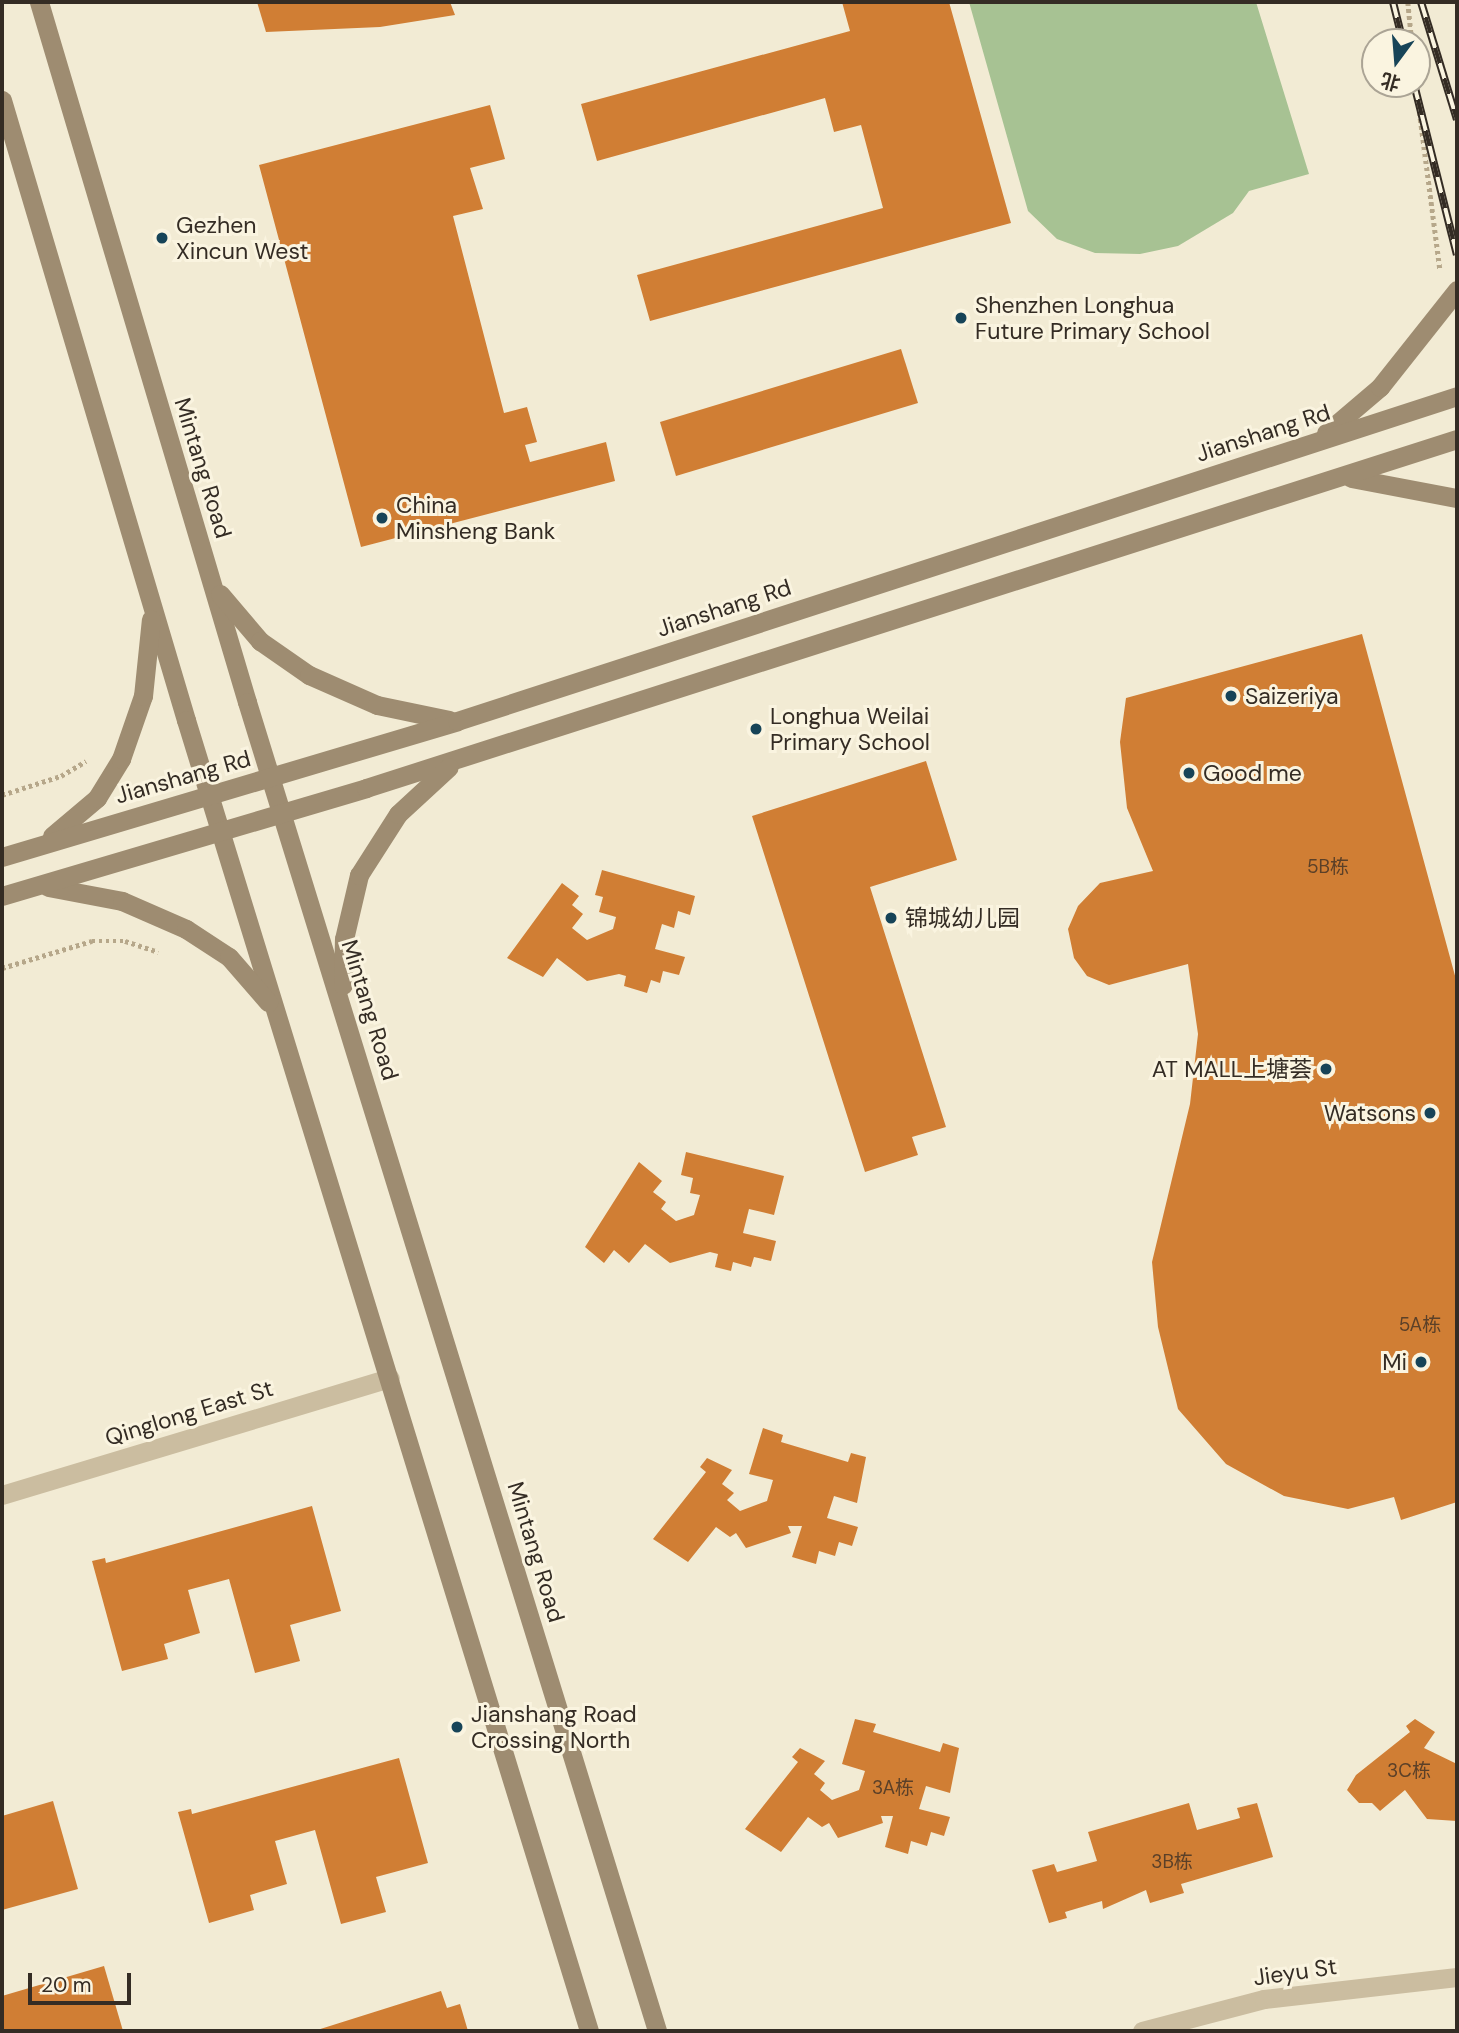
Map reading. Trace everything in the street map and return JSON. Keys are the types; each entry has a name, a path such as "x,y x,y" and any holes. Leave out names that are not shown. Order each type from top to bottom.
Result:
{"main road":[{"name":"Mintang Road","path":"39,2 210,579 345,1010 657,2031"},
{"path":"2,100 209,795 282,1025 589,2031"},
{"path":"1301,447 1339,424 1380,387 1457,290"},
{"name":"Jianshang Rd","path":"2,857 457,721 1457,396"},
{"path":"2,896 471,755 1457,439"},
{"path":"1332,479 1399,482 1457,498"},
{"path":"210,579 260,641 309,675 397,712 457,721"},
{"path":"33,848 82,815 121,759 143,696 151,600"},
{"path":"345,1010 344,939 359,875 413,797 471,755"},
{"path":"29,888 101,894 186,929 248,975 282,1025"}],"street":[{"name":"Qinglong East St","path":"2,1495 390,1378"},
{"name":"Jieyu St","path":"1142,2031 1265,2000 1457,1977"}],"path":[{"path":"1408,2 1411,28"},
{"path":"1418,98 1440,271"},
{"path":"2,795 76,769 93,753"},
{"path":"2,968 92,941 125,941 158,952"}],"green space":[{"path":"969,2 1256,2 1309,174 1249,191 1233,213 1178,246 1140,254 1095,253 1057,239 1028,211"}],"building":[{"path":"257,2 450,2 455,15 380,27 266,32"},
{"path":"842,2 949,2 1011,223 650,321 637,275 883,208 861,125 834,132 825,98 597,161 581,104 850,31"},
{"path":"490,105 505,159 470,168 483,209 453,216 504,413 527,407 537,442 525,445 530,462 606,442 615,481 361,547 259,165"},
{"path":"901,349 918,403 676,476 660,422"},
{"name":"AT MALL上塘荟","path":"1362,634 1457,983 1457,1502 1401,1520 1394,1497 1348,1509 1284,1496 1226,1464 1178,1409 1158,1327 1152,1262 1190,1104 1198,1034 1188,964 1109,985 1087,976 1074,958 1068,929 1078,906 1100,883 1153,871 1127,808 1120,742 1126,698"},
{"path":"926,761 957,860 870,887 946,1127 912,1137 918,1155 865,1172 752,816"},
{"path":"602,870 695,896 690,915 678,911 674,928 662,924 655,949 685,957 679,975 663,971 660,983 651,980 647,993 624,986 626,976 619,974 587,981 557,958 543,977 507,958 562,883 579,896 572,905 583,914 572,928 587,940 613,929 616,917 599,912 603,897 595,895"},
{"path":"686,1152 784,1176 774,1215 749,1209 743,1233 776,1241 771,1261 754,1257 751,1267 733,1262 731,1271 715,1267 718,1254 710,1252 670,1263 645,1244 629,1263 614,1250 604,1263 585,1247 639,1162 662,1181 653,1192 666,1202 661,1209 676,1221 694,1215 700,1195 690,1193 693,1178 681,1175"},
{"path":"763,1428 783,1435 781,1442 848,1462 851,1453 866,1457 857,1503 834,1496 827,1518 858,1527 852,1546 839,1542 835,1556 819,1551 816,1564 792,1557 802,1526 788,1526 791,1533 746,1548 736,1533 730,1537 716,1527 688,1562 653,1539 706,1472 700,1467 707,1458 732,1470 722,1484 734,1493 727,1500 740,1511 767,1501 773,1480 749,1474"},
{"path":"312,1506 341,1611 290,1625 300,1661 255,1673 229,1579 188,1590 200,1633 164,1644 168,1659 122,1671 92,1561 105,1558 106,1563"},
{"path":"855,1719 876,1724 873,1732 940,1752 943,1743 959,1748 950,1793 926,1786 919,1809 950,1817 944,1836 931,1832 927,1846 911,1841 908,1854 885,1847 893,1816 881,1816 883,1823 838,1838 829,1823 822,1827 808,1817 781,1852 745,1829 798,1762 792,1757 800,1748 825,1761 814,1774 825,1783 820,1790 832,1800 859,1790 865,1771 842,1764"},
{"path":"1415,1719 1435,1732 1424,1748 1457,1764 1457,1821 1427,1819 1405,1790 1380,1811 1372,1803 1359,1803 1347,1790 1356,1775 1410,1732 1406,1726"},
{"path":"399,1758 428,1863 376,1877 386,1912 341,1924 315,1830 275,1841 287,1884 250,1895 254,1910 209,1923 178,1812 191,1809 192,1814"},
{"path":"53,1801 78,1889 2,1910 2,1816"},
{"path":"1189,1803 1197,1830 1240,1818 1237,1808 1257,1803 1273,1857 1181,1884 1184,1893 1150,1903 1146,1890 1103,1909 1102,1901 1065,1912 1067,1918 1049,1923 1032,1870 1054,1864 1057,1872 1097,1861 1088,1832"},
{"path":"104,1966 123,2031 2,2031 2,1996"},
{"path":"441,1991 447,2008 460,2004 468,2031 314,2031"}],"railway":[{"path":"1393,2 1400,28"},
{"path":"1421,2 1457,120"},
{"path":"1418,98 1457,255"}],"place":[{"name":"Gezhen Xincun West","path":"162,238"},
{"name":"Shenzhen Longhua Future Primary School","path":"961,318"},
{"name":"China Minsheng Bank","path":"382,518"},
{"name":"Saizeriya","path":"1231,696"},
{"name":"Longhua Weilai Primary School","path":"756,729"},
{"name":"Good me","path":"1189,773"},
{"name":"锦城幼儿园","path":"891,918"},
{"name":"AT MALL上塘荟","path":"1326,1069"},
{"name":"Watsons","path":"1430,1113"},
{"name":"Mi","path":"1421,1362"},
{"name":"Jianshang Road Crossing North","path":"457,1727"}]}
